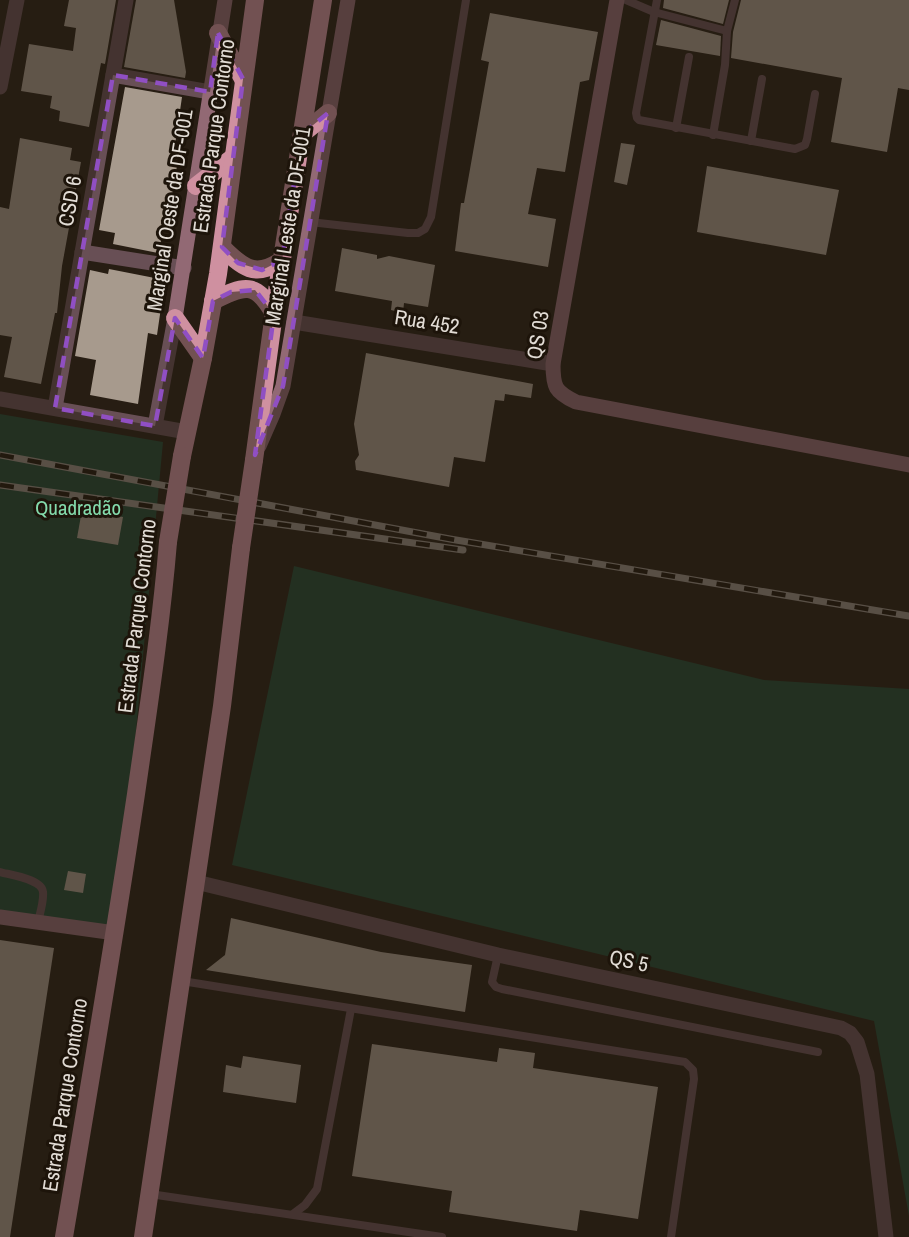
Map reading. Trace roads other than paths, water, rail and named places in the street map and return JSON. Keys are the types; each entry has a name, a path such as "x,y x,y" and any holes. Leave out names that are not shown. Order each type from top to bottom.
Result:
{"highway":[{"name":"Estrada Parque Contorno","path":"64,1237 115,933 165,587 168,543 182,456 203,358 222,247 255,0"},
{"path":"143,1237 222,706 241,548 274,314 322,0"},
{"path":"218,33 243,79"},
{"path":"302,134 328,113"},
{"path":"196,186 232,159"},
{"path":"222,247 238,263 250,268 262,270 282,260"},
{"path":"213,301 231,292 244,289 255,290 265,298 274,314"},
{"path":"176,318 203,358"}],"street":[{"path":"0,87 17,0"},
{"name":"CSD 6","path":"55,408 126,0"},
{"name":"Marginal Oeste da DF-001","path":"155,426 176,318 218,33 225,0"},
{"name":"Marginal Leste da DF-001","path":"254,457 283,386 348,0"},
{"name":"QS 03","path":"617,0 553,364 553,385 576,402 909,465"},
{"path":"113,75 210,92"},
{"path":"82,252 184,268"},
{"name":"Rua 452","path":"294,322 553,364"},
{"path":"0,399 187,432"},
{"name":"QS 5","path":"196,882 498,955 841,1028 850,1033 857,1042 867,1074 886,1237"},
{"path":"0,917 115,933"}],"lane":[{"path":"310,222 408,233 418,233 428,225 466,0"},
{"path":"626,0 654,12 727,31"},
{"path":"657,0 637,118 644,123 795,149 805,145 814,94"},
{"path":"713,135 725,65 727,31 735,0"},
{"path":"676,128 689,57"},
{"path":"751,141 762,79"},
{"path":"0,872 36,882 41,886 44,892 38,922"},
{"path":"498,955 492,982 496,987 502,989 818,1052"},
{"path":"182,981 685,1062 693,1070 694,1079 671,1237"},
{"path":"293,1214 305,1205 316,1189 351,1008"},
{"path":"150,1194 442,1237"}],"railway":[{"path":"0,455 450,539 909,616"},
{"path":"0,485 463,550"}],"park label":[{"name":"Quadradão","path":"78,508"}]}
